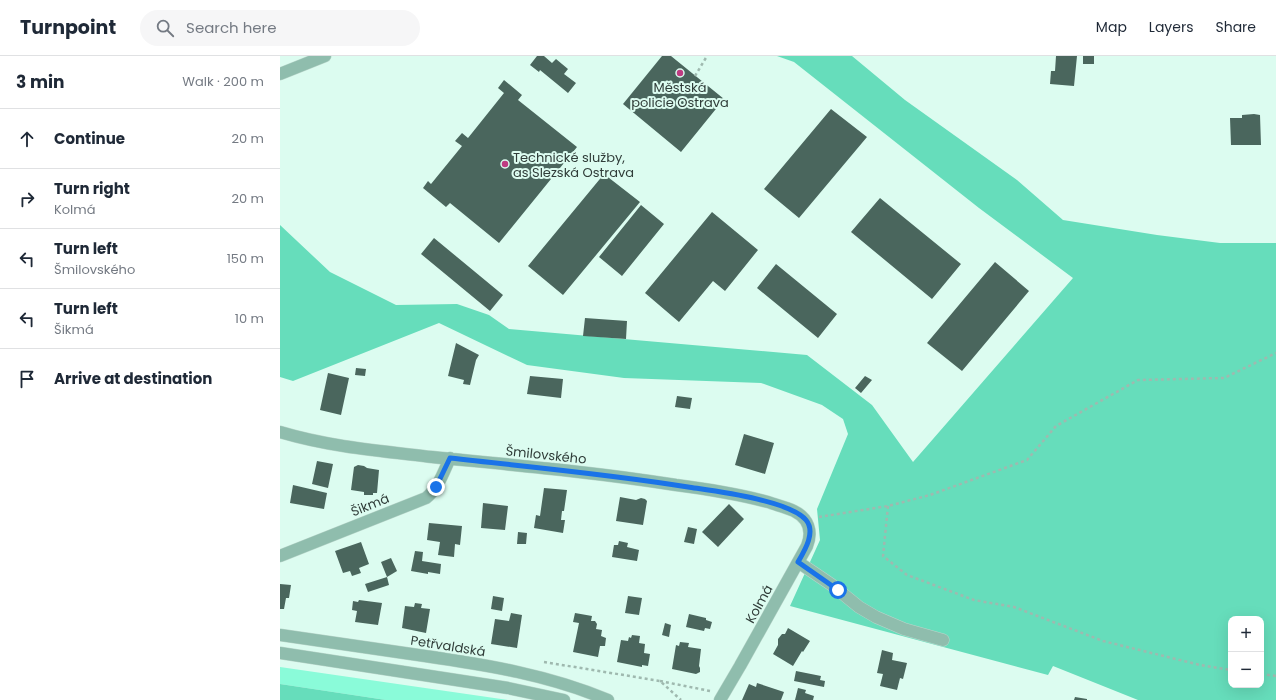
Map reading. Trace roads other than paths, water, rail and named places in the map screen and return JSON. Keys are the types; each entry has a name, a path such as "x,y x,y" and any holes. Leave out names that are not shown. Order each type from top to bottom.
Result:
{"street":[{"path":"281,71 325,56"},
{"name":"Šmilovského","path":"280,432 304,439 350,447 609,475 719,491 744,496 783,507 794,511 806,520"},
{"name":"Šikmá","path":"280,556 426,498 436,487 450,458"},
{"name":"Kolmá","path":"722,697 806,549 809,537 809,527 806,520"},
{"path":"798,562 832,585 859,607 876,617 904,629 943,640"},
{"name":"Petřvaldská","path":"280,635 473,663 540,677 608,700"},
{"path":"280,654 508,688 564,700"}],"place":[{"name":"Městská policie Ostrava","path":"680,73"},
{"name":"Technické služby, as Slezská Ostrava","path":"505,164"}]}
